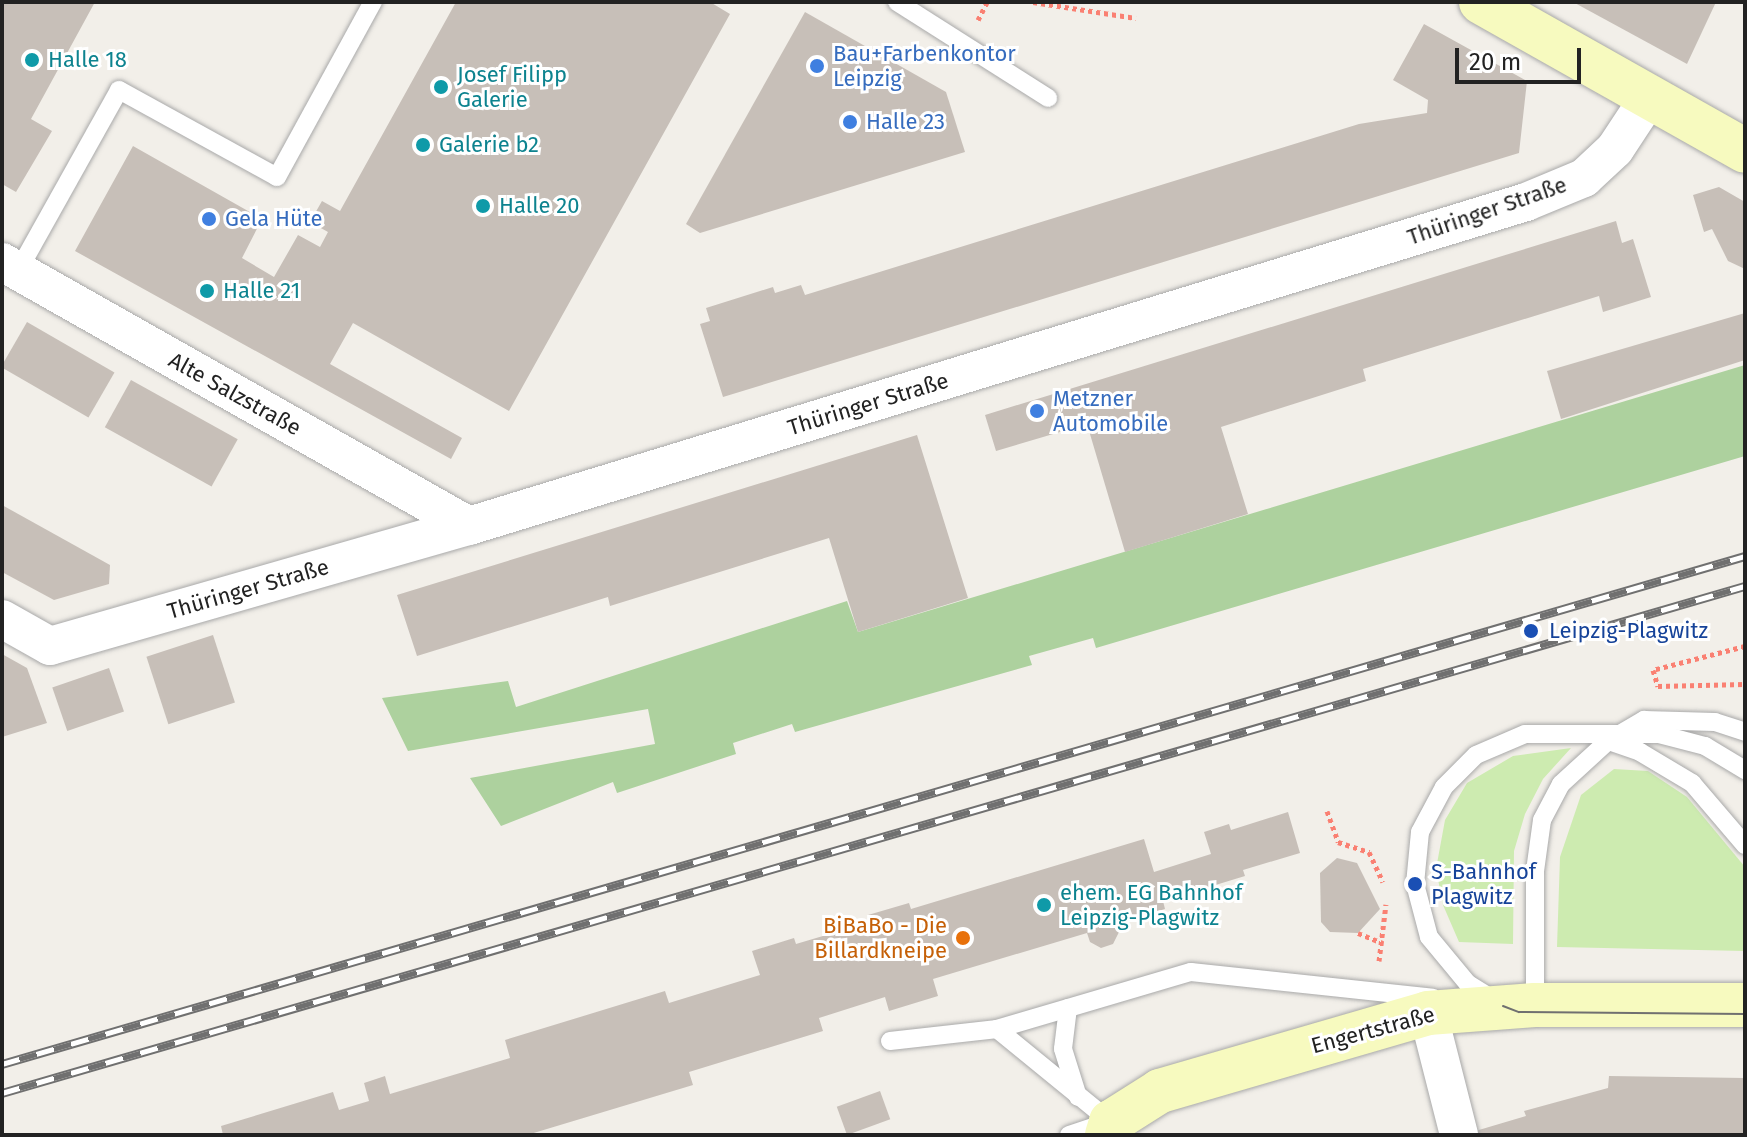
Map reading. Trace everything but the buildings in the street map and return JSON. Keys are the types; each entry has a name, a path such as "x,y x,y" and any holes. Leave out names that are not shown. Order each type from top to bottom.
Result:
{"street":[{"path":"1481,2 1745,151"},
{"name":"Thüringer Straße","path":"2,619 50,646 469,526 1526,202 1584,178 1615,149 1648,99"},
{"name":"Alte Salzstraße","path":"10,267 469,526"},
{"name":"Engertstraße","path":"1099,1118 1160,1091 1428,1013 1519,1005 1745,1005"},
{"path":"1428,1013 1459,1135"}],"lane":[{"path":"10,267 119,90 277,177 373,2"},
{"path":"897,2 1048,98"},
{"path":"1519,1005 1542,820 1561,784 1615,738 1644,720 1715,722 1745,732"},
{"path":"1519,1005 1468,984 1429,937 1415,884 1420,832 1444,787 1476,755 1525,734 1582,734 1615,738 1659,734 1705,746 1745,770"},
{"path":"1615,738 1692,783 1745,845"},
{"path":"890,1041 997,1029 1191,972 1519,1005"},
{"path":"1068,1008 1063,1049 1099,1118"},
{"path":"997,1029 1099,1118"},
{"path":"1069,1135 1099,1118"}],"path":[{"path":"1033,2 1136,18"},
{"path":"1745,646 1653,670 1658,686 1745,684"},
{"path":"1327,811 1338,842 1369,852 1387,893 1383,943 1374,992"},
{"path":"1358,933 1383,943"}],"green space":[{"path":"1745,365 1745,456 1096,648 1093,638 1029,656 1032,665 795,732 792,724 733,743 736,754 617,793 613,782 501,826 470,778 655,744 648,709 408,751 382,698 508,681 516,707 847,601 858,632"},
{"path":"1571,748 1543,779 1525,814 1514,851 1513,944 1459,942 1443,905 1436,869 1445,820 1467,783 1513,756"},
{"path":"1614,769 1648,771 1687,797 1745,867 1745,951 1557,947 1560,857 1581,795"}],"tram line":[{"path":"1503,1006 1519,1012 1745,1014"}],"railway":[{"path":"2,1064 1745,556"},
{"path":"2,1093 1745,586"}],"place":[{"name":"Halle 18","path":"32,60"},
{"name":"Bau+Farbenkontor Leipzig","path":"817,66"},
{"name":"Josef Filipp Galerie","path":"441,87"},
{"name":"Halle 23","path":"850,122"},
{"name":"Galerie b2","path":"423,145"},
{"name":"Halle 20","path":"483,206"},
{"name":"Gela Hüte","path":"209,219"},
{"name":"Halle 21","path":"207,291"},
{"name":"Metzner Automobile","path":"1037,411"},
{"name":"Leipzig-Plagwitz","path":"1531,631"},
{"name":"S-Bahnhof Plagwitz","path":"1415,884"},
{"name":"ehem. EG Bahnhof Leipzig-Plagwitz","path":"1044,905"},
{"name":"BiBaBo - Die Billardkneipe","path":"963,938"}]}
